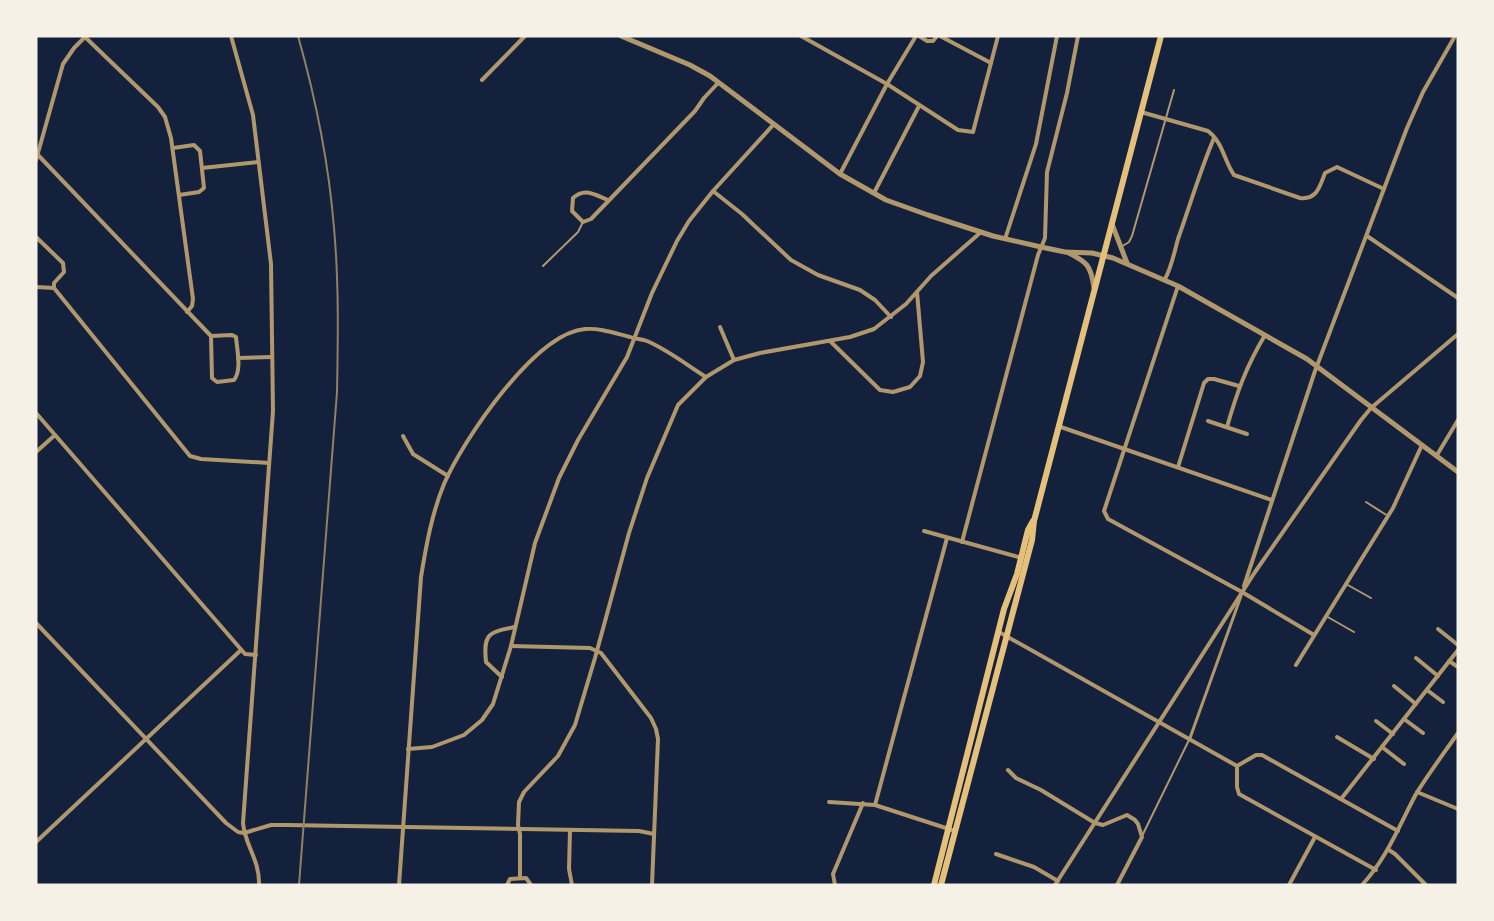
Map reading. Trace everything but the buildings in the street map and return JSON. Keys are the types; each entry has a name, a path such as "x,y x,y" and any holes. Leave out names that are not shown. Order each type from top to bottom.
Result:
{"main road":[{"path":"934,885 952,830 1006,636 1028,530 1034,521 1161,36"},
{"path":"941,885 999,632 1024,558"}],"street":[{"path":"36,160 63,64 85,36 161,111 168,125 193,299 192,306 187,312"},
{"path":"231,36 253,115 271,255 273,411 244,833 257,862 259,885"},
{"path":"482,80 525,36"},
{"path":"621,36 690,65 719,82 840,174 886,200 1005,239 1065,252 1090,253 1127,263 1165,279 1317,367 1458,472"},
{"path":"801,36 887,84 958,130 973,132 998,36"},
{"path":"840,174 887,84 918,36 933,41 939,36 991,63"},
{"path":"1005,239 1036,144 1057,36"},
{"path":"962,542 1044,238 1047,172 1078,36"},
{"path":"1190,738 1242,592 1317,367 1384,189 1420,99 1455,36"},
{"path":"608,200 589,192 576,195 571,202 572,211 583,222 591,219 695,111 719,82"},
{"path":"874,193 920,106"},
{"path":"1140,112 1208,131 1215,137 1234,175 1300,198 1311,198 1316,193 1325,173 1332,168 1341,168 1384,189"},
{"path":"408,748 423,749 442,745 464,735 482,720 493,704 511,646 534,543 558,478 627,357 658,280 689,221 774,123"},
{"path":"1165,279 1174,260 1177,244 1206,157 1215,137"},
{"path":"173,148 196,146 200,151 203,190 179,195"},
{"path":"38,155 211,336 212,378 217,382 234,380 237,376 238,358 236,338 232,335 211,336"},
{"path":"202,168 258,162"},
{"path":"713,191 742,214 791,260 818,275 860,290 875,300 891,316"},
{"path":"1112,224 1127,263"},
{"path":"520,877 519,807 521,797 558,756 580,710 646,478 678,405 706,376 734,360 866,332 883,324 943,265 981,232"},
{"path":"1367,235 1458,298"},
{"path":"36,237 63,263 64,272 54,283 54,288 190,456 201,459 269,463"},
{"path":"1065,252 1087,263 1092,273 1094,288"},
{"path":"1178,286 1104,512 1108,519 1242,592 1314,635"},
{"path":"36,287 54,288"},
{"path":"830,340 880,390 899,391 910,387 920,376 923,362 917,292"},
{"path":"720,327 734,360"},
{"path":"399,885 422,569 434,514 448,476 492,406 505,390 543,348 563,335 582,329 606,330 646,340 706,376"},
{"path":"996,854 1034,867 1057,883 1242,592 1371,408 1458,334"},
{"path":"1227,427 1248,364 1265,335"},
{"path":"238,358 272,357"},
{"path":"1178,467 1204,383 1208,379 1214,379 1239,386"},
{"path":"36,413 244,654 256,655"},
{"path":"1437,455 1458,420"},
{"path":"1208,421 1247,434"},
{"path":"1058,426 1272,500"},
{"path":"36,452 55,435"},
{"path":"403,436 413,454 448,476"},
{"path":"1296,664 1388,516 1423,445"},
{"path":"924,531 1024,558"},
{"path":"875,805 947,538"},
{"path":"36,623 228,825 238,832 244,833 271,825 639,831 654,834"},
{"path":"502,677 486,662 487,638 490,633 515,627"},
{"path":"1438,629 1458,645"},
{"path":"999,632 1237,766"},
{"path":"511,646 597,650 602,653 651,718 656,729 657,786 652,885"},
{"path":"36,842 241,650"},
{"path":"1341,799 1458,650"},
{"path":"1416,658 1438,675"},
{"path":"1449,661 1458,668"},
{"path":"1394,686 1416,704"},
{"path":"1427,690 1443,702"},
{"path":"1404,719 1423,733"},
{"path":"1376,721 1393,734"},
{"path":"1362,885 1376,870 1389,850 1417,792 1458,733"},
{"path":"1337,737 1374,759"},
{"path":"1382,747 1404,764"},
{"path":"1237,766 1256,755 1262,756 1398,831"},
{"path":"1237,766 1239,794 1376,870"},
{"path":"1008,770 1016,778 1041,790 1095,823 1103,825 1123,816 1131,816 1138,825 1142,837 1117,885"},
{"path":"1417,792 1458,808"},
{"path":"830,802 875,805 952,830"},
{"path":"835,885 832,874 863,803"},
{"path":"570,830 569,868 572,885"},
{"path":"1289,885 1315,837"},
{"path":"1389,850 1426,885"},
{"path":"507,885 510,879 520,877 526,878 531,885"}],"lane":[{"path":"1121,247 1129,242 1132,236 1174,90"},
{"path":"543,266 578,232 583,222"},
{"path":"1366,502 1388,516"},
{"path":"1346,584 1371,598"},
{"path":"1326,616 1354,632"},
{"path":"1142,837 1190,738"}],"railway":[{"path":"298,36 316,107 329,180 336,249 338,331 337,392 299,885"}]}
